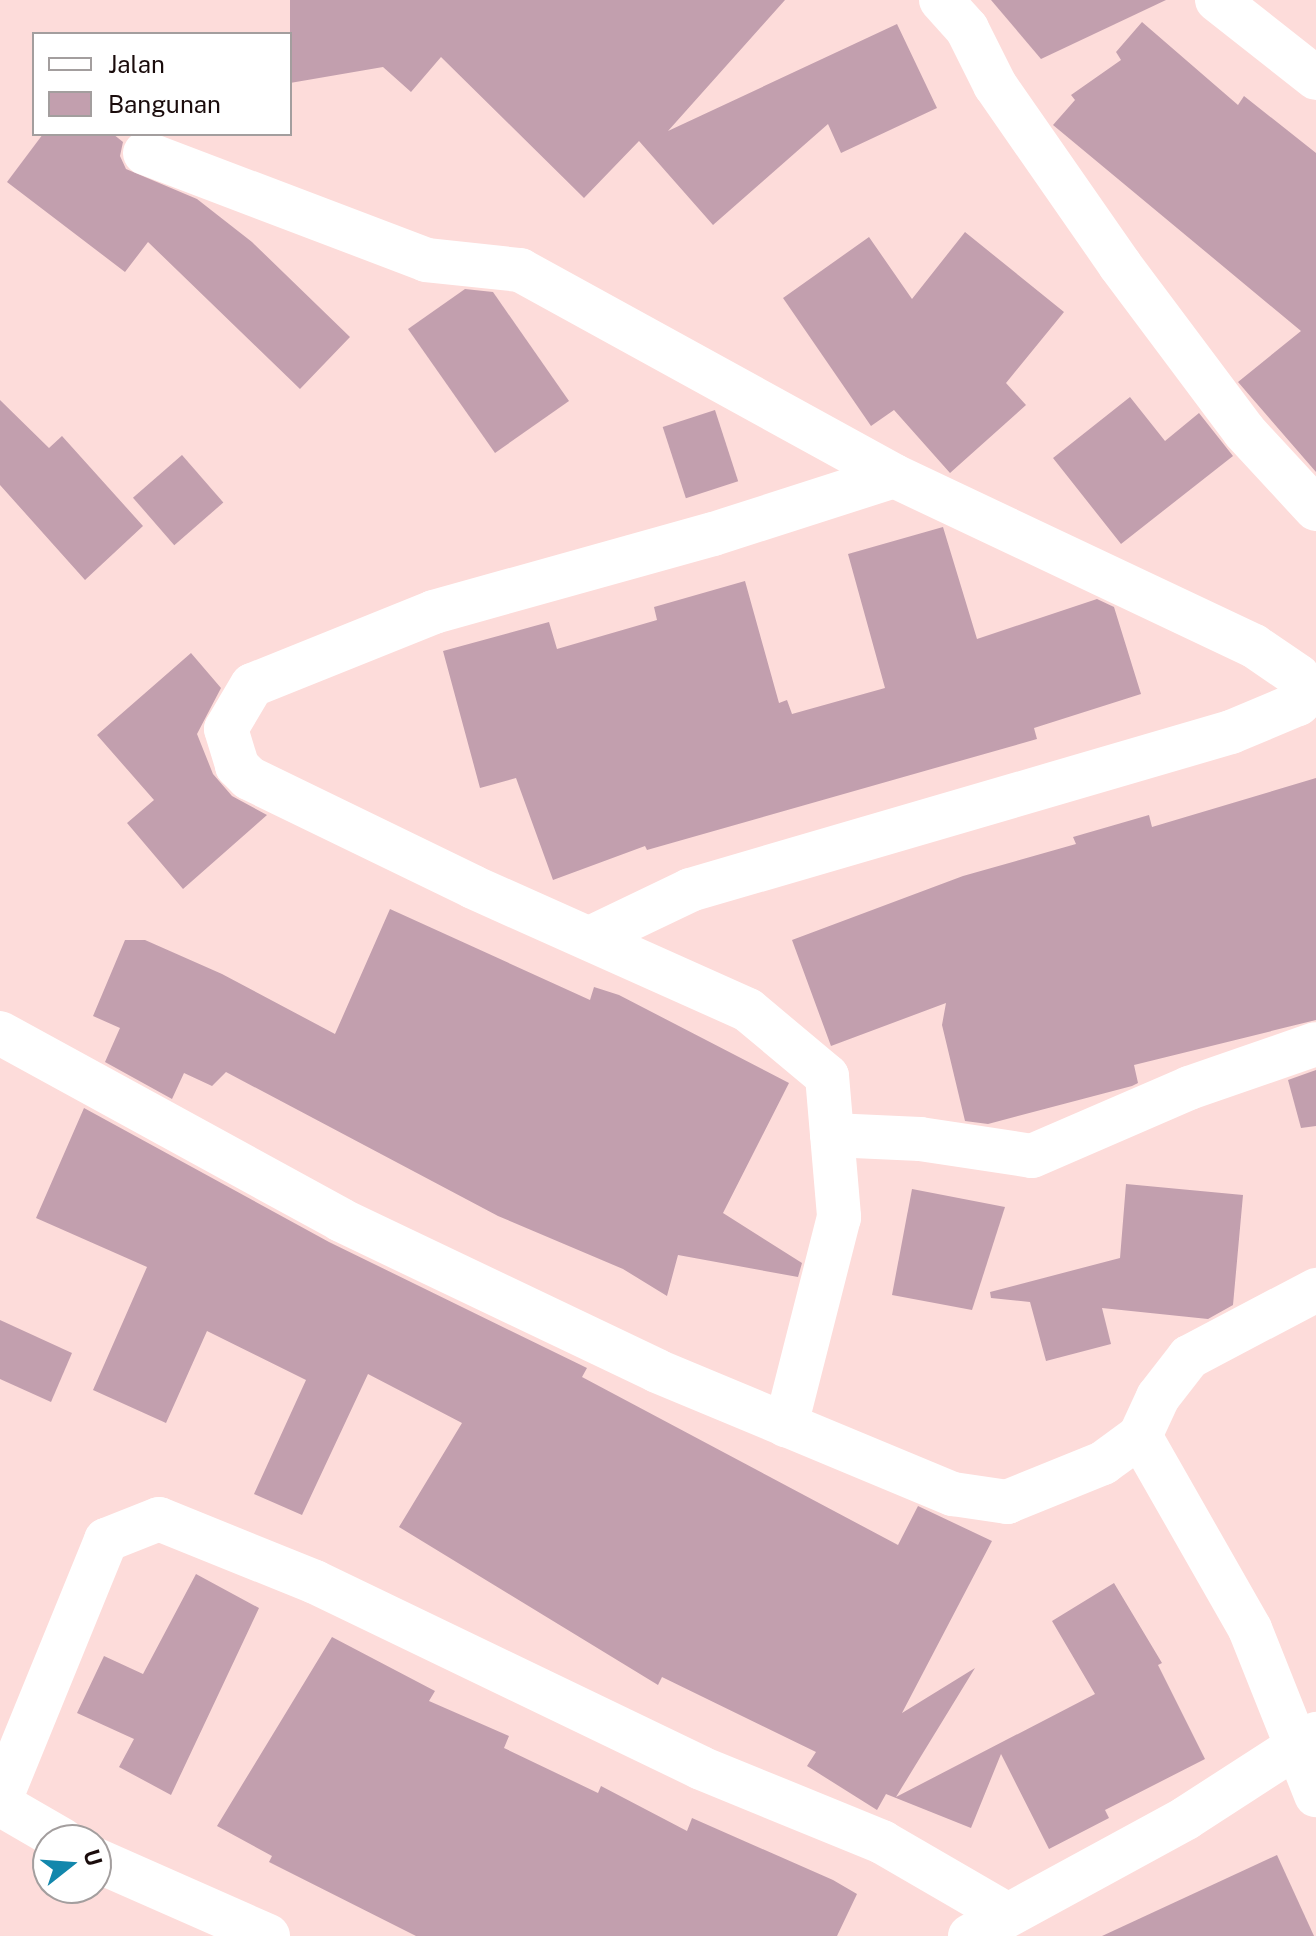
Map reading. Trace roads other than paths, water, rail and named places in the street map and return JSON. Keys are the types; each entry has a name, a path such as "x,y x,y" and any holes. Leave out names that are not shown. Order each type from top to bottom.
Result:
{"street":[{"path":"941,0 967,29 995,85 1120,265 1244,431 1316,509"},
{"path":"1217,0 1316,78"},
{"path":"145,153 426,260 520,270 894,476 1254,646 1298,676 1309,691 1298,704 1231,732 690,890 590,938"},
{"path":"786,1425 839,1217 827,1076 748,1010 249,778 237,766 226,729 252,685 434,612 713,534 894,476"},
{"path":"0,1033 341,1220 657,1371 953,1494 1007,1502 1103,1463 1140,1436 1158,1397 1189,1357 1316,1290"},
{"path":"832,1135 920,1139 1032,1156 1189,1088 1316,1044"},
{"path":"1140,1436 1309,1732 1316,1795"},
{"path":"36,1824 0,1802 106,1540 159,1519 315,1582 701,1768 882,1842 1006,1914"},
{"path":"970,1936 1186,1818 1309,1732"},
{"path":"112,1867 268,1936"}]}
